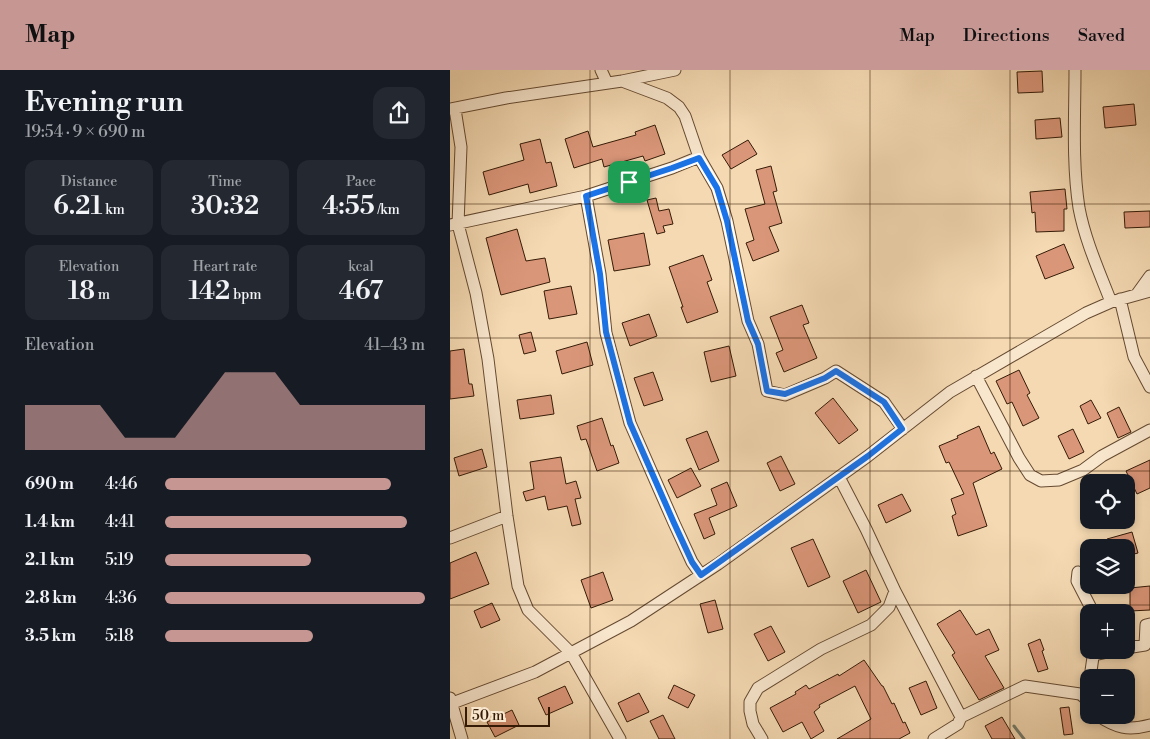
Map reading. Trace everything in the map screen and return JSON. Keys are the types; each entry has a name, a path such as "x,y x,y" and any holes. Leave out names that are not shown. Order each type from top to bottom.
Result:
{"street":[{"path":"601,70 607,83"},
{"path":"620,739 571,653 528,610 518,586 507,516 488,359 476,293 454,225 461,147 453,109 506,98 607,83 675,70"},
{"path":"1075,70 1076,169 1080,209 1088,240 1116,301 1134,357 1150,387"},
{"path":"622,80 667,98 685,116 699,158 717,188 727,221 748,321 758,344 767,391 785,394 825,378 836,371 884,402 902,429"},
{"path":"454,225 586,196 699,158"},
{"path":"586,196 600,274 606,332 630,423 692,562 701,575"},
{"path":"1137,294 1150,276"},
{"path":"462,739 451,702 535,672 631,621 701,575 838,477 950,392 1068,322 1116,301 1150,291"},
{"path":"976,376 1019,458 1030,475 1042,481 1059,480 1083,470 1102,456 1150,430"},
{"path":"838,477 866,529 894,591 961,717"},
{"path":"450,538 507,516"},
{"path":"1078,572 1077,582 1089,604"},
{"path":"762,739 753,724 750,711 750,702 758,688 822,649 871,625 889,607 894,591"},
{"path":"1135,646 1145,644 1146,625 1150,624"},
{"path":"934,739 958,724 961,717 1025,686 1080,694"},
{"path":"1113,724 1128,729 1150,725"}],"building":[{"path":"1042,71 1043,92 1018,93 1017,72"},
{"path":"1134,104 1136,125 1105,128 1103,107"},
{"path":"1060,118 1062,137 1036,139 1035,120"},
{"path":"655,125 665,154 645,161 643,156 604,167 602,159 574,168 565,139 588,131 593,147 636,135 635,132"},
{"path":"540,139 546,163 551,162 557,186 530,193 528,184 489,195 483,172 524,160 520,144"},
{"path":"748,140 757,154 731,169 722,155"},
{"path":"771,166 777,191 773,192 782,223 769,227 779,251 753,261 746,243 754,240 745,209 765,204 756,170"},
{"path":"1065,189 1067,209 1064,209 1064,231 1036,232 1035,212 1032,213 1030,192"},
{"path":"656,198 659,211 669,209 673,224 663,226 665,232 657,234 647,200"},
{"path":"1150,211 1150,227 1125,228 1124,212"},
{"path":"517,229 526,261 545,258 550,282 501,295 486,238"},
{"path":"644,233 650,265 614,271 608,240"},
{"path":"1064,244 1074,268 1045,279 1036,256"},
{"path":"703,255 712,280 707,282 718,312 687,323 669,267"},
{"path":"571,286 577,314 549,319 544,291"},
{"path":"802,305 809,323 803,325 817,358 784,372 776,353 783,350 770,317"},
{"path":"649,314 657,336 630,346 622,323"},
{"path":"531,332 536,351 524,354 519,335"},
{"path":"587,342 593,365 562,374 556,351"},
{"path":"729,346 736,376 711,382 704,352"},
{"path":"464,349 469,384 472,384 474,396 450,399 450,351"},
{"path":"1019,370 1030,393 1027,395 1039,418 1023,426 1012,402 1007,404 996,381"},
{"path":"653,372 663,400 644,406 634,378"},
{"path":"551,395 554,414 520,419 517,400"},
{"path":"833,398 858,430 839,444 815,413"},
{"path":"1091,400 1101,418 1088,424 1080,406"},
{"path":"1119,407 1131,432 1118,438 1107,413"},
{"path":"602,418 619,463 597,471 586,439 581,440 577,426"},
{"path":"979,426 991,454 994,452 1002,469 973,483 987,526 958,536 952,516 956,514 951,499 964,494 949,462 946,463 939,446"},
{"path":"1073,429 1084,452 1069,459 1058,436"},
{"path":"707,431 719,461 699,470 686,439"},
{"path":"482,449 487,467 459,476 454,458"},
{"path":"781,456 795,484 780,491 767,463"},
{"path":"561,457 566,484 576,481 581,498 575,499 581,524 572,526 567,506 548,510 545,496 526,501 523,492 534,489 530,462"},
{"path":"1150,460 1150,488 1137,494 1135,490 1135,474 1127,474 1126,471"},
{"path":"691,468 701,486 677,498 668,480"},
{"path":"727,482 737,506 709,518 715,534 704,539 694,514 717,505 711,489"},
{"path":"902,494 911,511 886,523 878,505"},
{"path":"1132,532 1134,539 1107,539"},
{"path":"813,539 830,577 808,587 791,548"},
{"path":"1135,542 1138,553 1135,554"},
{"path":"476,552 489,584 450,599 450,563"},
{"path":"866,570 881,602 858,613 843,581"},
{"path":"603,572 613,600 591,608 581,580"},
{"path":"1150,586 1150,610 1135,611 1135,604 1130,604 1130,594 1135,594 1135,588"},
{"path":"715,600 723,629 708,633 700,604"},
{"path":"492,603 500,620 481,628 474,611"},
{"path":"960,610 976,635 989,629 999,650 985,656 1004,688 979,700 952,655 955,653 937,624"},
{"path":"771,626 785,652 768,661 754,634"},
{"path":"1040,639 1048,669 1038,672 1028,644"},
{"path":"864,660 883,686 892,704 894,703 910,733 899,739 837,739 871,719 855,686 819,705 820,707 814,712 824,731 811,739 802,722 783,732 770,708 796,694 795,692 806,685 809,689 838,674 839,676"},
{"path":"926,681 937,708 921,715 909,688"},
{"path":"674,685 695,695 688,708 668,698"},
{"path":"565,686 573,703 546,715 538,698"},
{"path":"639,693 649,712 627,722 618,703"},
{"path":"1069,707 1073,734 1064,735 1060,708"},
{"path":"512,710 519,725 495,737 487,722"},
{"path":"663,715 675,739 659,739 650,721"},
{"path":"1002,717 1015,739 992,739 985,726"}],"waterway":[{"path":"1014,726 1024,739"}],"route":[{"path":"699,158 717,188 727,221 748,321 758,344 767,391 785,394 825,378 836,371 884,402 894,414 902,429 868,456 701,575 692,562 630,423 606,332 600,274 586,196 629,182 699,158"}]}
